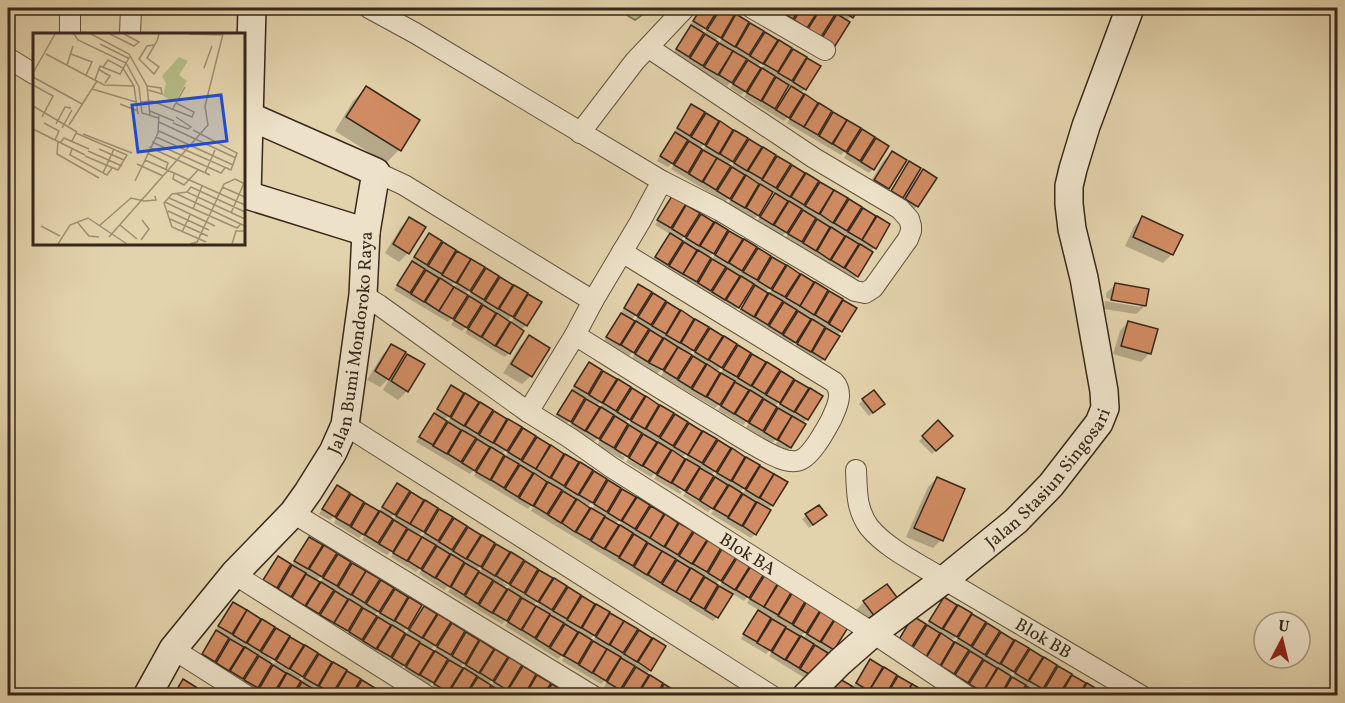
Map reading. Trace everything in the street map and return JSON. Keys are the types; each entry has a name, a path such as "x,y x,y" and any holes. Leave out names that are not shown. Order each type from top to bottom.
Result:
{"street":[{"path":"70,8 70,33"},
{"path":"130,33 131,8"},
{"path":"252,8 245,195 366,232"},
{"path":"369,8 415,33 662,181 719,210 855,291 868,292 878,282 908,239 911,231 909,219 900,209 814,158 649,48"},
{"path":"580,133 635,61 685,8"},
{"path":"752,8 825,50"},
{"name":"Jalan Stasiun Singosari","path":"806,696 873,633 945,579 1016,521 1051,485 1102,418 1105,408 1104,391 1084,278 1072,229 1069,204 1070,186 1086,126 1131,8"},
{"path":"8,58 33,73"},
{"path":"249,116 404,185 592,301"},
{"name":"Jalan Bumi Mondoroko Raya","path":"147,696 173,649 234,574 293,513 322,472 345,426 363,295 366,232 376,172"},
{"path":"528,412 575,335 592,301 662,181"},
{"path":"575,335 702,414 781,459 800,460 814,448 830,421 837,407 840,392 834,382 622,252"},
{"name":"Blok BA","path":"363,295 379,304 528,412 873,633 967,696"},
{"path":"345,426 772,696"},
{"name":"Blok BB","path":"855,470 859,509 876,535 902,553 1142,696"},
{"path":"293,513 593,696"},
{"path":"234,574 426,696"},
{"path":"173,649 248,696"}],"green space":[{"path":"615,8 652,8 635,20"}],"building":[{"path":"701,8 719,8 706,29 693,21"},
{"path":"721,8 735,14 721,38 707,30"},
{"path":"782,8 800,8 793,19 779,11"},
{"path":"802,8 820,8 807,28 794,20"},
{"path":"821,8 827,8 836,13 821,37 808,29"},
{"path":"859,8 853,18 839,9"},
{"path":"736,14 749,22 735,47 722,39"},
{"path":"837,14 850,22 835,46 822,38"},
{"path":"750,23 764,31 749,55 736,47"},
{"path":"691,25 704,33 689,57 676,49"},
{"path":"765,32 778,40 763,64 750,56"},
{"path":"705,34 718,42 703,66 690,58"},
{"path":"779,40 792,48 778,72 764,64"},
{"path":"719,43 733,51 718,75 704,67"},
{"path":"793,49 807,57 792,81 778,73"},
{"path":"733,51 747,59 732,83 719,75"},
{"path":"807,58 821,66 806,90 793,82"},
{"path":"748,60 761,68 746,92 733,84"},
{"path":"762,68 775,76 761,101 747,93"},
{"path":"776,77 789,85 775,109 762,101"},
{"path":"366,86 420,120 401,151 346,117"},
{"path":"791,86 804,94 789,118 776,110"},
{"path":"805,94 818,103 804,127 790,119"},
{"path":"819,103 832,111 818,135 804,127"},
{"path":"691,104 705,112 690,136 677,128"},
{"path":"833,112 847,120 832,144 819,136"},
{"path":"706,113 719,121 705,145 691,137"},
{"path":"847,120 861,128 846,152 833,144"},
{"path":"720,121 733,130 719,154 706,146"},
{"path":"862,129 875,137 860,161 847,153"},
{"path":"734,130 748,138 733,162 720,154"},
{"path":"675,132 688,140 673,164 660,156"},
{"path":"876,138 889,146 874,170 861,162"},
{"path":"749,139 762,147 747,171 734,163"},
{"path":"689,141 702,149 688,173 674,165"},
{"path":"763,147 776,155 762,179 748,171"},
{"path":"703,150 717,158 702,182 689,174"},
{"path":"892,151 907,160 889,189 874,180"},
{"path":"777,156 791,164 776,188 762,180"},
{"path":"717,158 731,166 716,190 703,182"},
{"path":"909,161 921,168 903,198 891,191"},
{"path":"792,165 805,173 790,197 777,189"},
{"path":"732,167 745,175 730,199 717,191"},
{"path":"923,169 937,178 918,207 905,199"},
{"path":"806,173 819,181 804,205 791,197"},
{"path":"746,175 759,184 745,208 731,200"},
{"path":"820,182 834,190 819,214 805,206"},
{"path":"760,184 773,192 759,216 746,208"},
{"path":"834,190 848,198 833,223 820,214"},
{"path":"775,193 788,201 773,225 760,217"},
{"path":"672,196 686,204 671,228 657,220"},
{"path":"849,199 862,207 847,231 834,223"},
{"path":"789,201 802,209 787,233 774,225"},
{"path":"686,205 700,213 685,237 672,229"},
{"path":"863,208 876,216 862,240 848,232"},
{"path":"803,210 816,218 802,242 788,234"},
{"path":"701,214 714,222 699,246 686,238"},
{"path":"877,216 890,224 876,249 862,240"},
{"path":"1142,216 1183,235 1173,255 1133,237"},
{"path":"409,217 426,227 409,254 393,244"},
{"path":"817,219 830,227 816,251 803,243"},
{"path":"715,222 728,230 714,254 700,246"},
{"path":"831,227 845,236 830,260 817,251"},
{"path":"729,231 743,239 728,263 715,255"},
{"path":"429,233 442,241 427,265 414,257"},
{"path":"670,233 683,241 668,265 655,257"},
{"path":"846,236 859,244 844,268 831,260"},
{"path":"744,239 757,247 742,271 729,263"},
{"path":"443,242 456,250 442,274 428,266"},
{"path":"684,242 697,250 683,274 669,266"},
{"path":"860,244 873,252 858,277 845,268"},
{"path":"758,248 771,256 757,280 743,272"},
{"path":"698,250 711,258 697,282 683,274"},
{"path":"457,251 471,259 456,283 442,275"},
{"path":"772,257 786,265 771,289 758,281"},
{"path":"471,259 485,267 470,291 457,283"},
{"path":"712,259 726,267 711,291 698,283"},
{"path":"412,261 425,269 410,293 397,285"},
{"path":"787,265 800,274 785,297 772,290"},
{"path":"486,268 499,276 484,300 471,292"},
{"path":"727,268 740,276 725,300 712,292"},
{"path":"426,270 439,278 424,302 411,294"},
{"path":"801,274 814,282 800,306 786,298"},
{"path":"741,276 754,284 739,308 726,300"},
{"path":"500,277 513,285 498,309 485,301"},
{"path":"440,278 454,287 439,311 425,302"},
{"path":"815,282 828,290 814,315 800,306"},
{"path":"1115,283 1149,289 1146,306 1111,300"},
{"path":"638,284 652,292 637,316 624,308"},
{"path":"514,285 528,293 513,317 499,309"},
{"path":"755,285 768,293 754,317 741,309"},
{"path":"454,287 468,295 453,319 439,311"},
{"path":"829,291 843,299 828,323 815,315"},
{"path":"653,293 666,301 651,325 638,317"},
{"path":"769,293 783,301 768,325 755,317"},
{"path":"528,294 542,302 527,326 514,318"},
{"path":"469,296 482,304 467,328 454,320"},
{"path":"843,300 857,308 842,332 829,324"},
{"path":"667,302 680,310 666,334 652,326"},
{"path":"784,302 797,310 782,334 769,326"},
{"path":"483,305 496,313 481,337 468,329"},
{"path":"681,310 694,319 680,343 666,335"},
{"path":"798,311 811,319 796,343 783,335"},
{"path":"497,313 510,322 495,346 482,337"},
{"path":"621,313 635,321 620,345 606,337"},
{"path":"695,319 709,327 694,351 681,343"},
{"path":"812,319 825,327 811,352 797,344"},
{"path":"636,321 649,329 634,353 621,345"},
{"path":"1128,321 1158,329 1151,354 1121,346"},
{"path":"511,322 524,331 510,354 496,346"},
{"path":"710,328 723,336 708,360 695,352"},
{"path":"826,328 840,336 825,360 812,352"},
{"path":"650,330 663,338 648,362 635,354"},
{"path":"529,335 550,348 532,377 511,364"},
{"path":"724,336 737,344 722,368 709,360"},
{"path":"664,338 678,347 663,370 649,363"},
{"path":"391,344 406,352 389,380 375,371"},
{"path":"738,345 751,353 737,377 723,369"},
{"path":"678,347 692,355 677,379 664,371"},
{"path":"407,354 425,364 408,392 391,381"},
{"path":"752,354 766,362 751,386 738,378"},
{"path":"693,356 706,364 691,388 678,380"},
{"path":"589,362 602,370 588,394 574,386"},
{"path":"767,362 780,370 765,394 752,386"},
{"path":"707,364 720,373 706,397 692,389"},
{"path":"603,371 617,379 602,403 589,395"},
{"path":"781,371 794,379 780,403 766,395"},
{"path":"721,373 735,381 720,405 707,397"},
{"path":"618,379 631,387 616,411 603,403"},
{"path":"795,380 809,388 794,412 780,404"},
{"path":"735,382 749,390 734,414 721,406"},
{"path":"451,385 464,393 450,417 437,409"},
{"path":"632,388 645,396 630,420 617,412"},
{"path":"810,388 823,396 808,420 795,412"},
{"path":"572,390 585,398 571,422 557,414"},
{"path":"750,390 763,398 748,422 735,414"},
{"path":"874,390 885,404 873,413 862,399"},
{"path":"465,393 479,402 464,426 451,418"},
{"path":"646,396 659,405 645,429 631,421"},
{"path":"586,399 600,407 585,431 572,423"},
{"path":"764,399 777,407 763,431 749,423"},
{"path":"480,402 493,410 478,434 465,426"},
{"path":"660,405 674,413 659,437 646,429"},
{"path":"601,407 614,415 599,439 586,431"},
{"path":"778,408 792,416 777,440 764,432"},
{"path":"494,411 507,419 493,443 479,435"},
{"path":"434,413 447,421 433,445 419,437"},
{"path":"675,414 688,422 673,446 660,438"},
{"path":"615,416 628,424 614,448 600,440"},
{"path":"792,416 806,424 791,448 778,440"},
{"path":"508,419 522,427 507,451 494,443"},
{"path":"938,420 953,436 936,451 922,436"},
{"path":"448,422 461,430 447,454 433,446"},
{"path":"689,423 702,431 688,455 674,447"},
{"path":"629,425 642,433 628,457 615,449"},
{"path":"523,428 536,436 521,460 508,452"},
{"path":"462,430 476,438 461,462 448,454"},
{"path":"703,431 717,439 702,463 688,455"},
{"path":"643,434 657,442 642,466 629,458"},
{"path":"537,437 550,445 536,469 522,461"},
{"path":"477,439 490,447 475,471 462,463"},
{"path":"718,440 731,448 716,472 703,464"},
{"path":"658,442 671,450 656,474 643,466"},
{"path":"551,445 564,454 550,478 536,469"},
{"path":"491,447 504,455 490,480 476,472"},
{"path":"732,448 745,457 731,481 717,473"},
{"path":"672,450 685,459 671,483 657,475"},
{"path":"565,454 579,462 564,486 551,478"},
{"path":"505,456 519,464 504,488 491,480"},
{"path":"746,457 760,465 745,489 732,481"},
{"path":"686,459 700,467 685,491 672,483"},
{"path":"580,462 593,470 578,495 565,487"},
{"path":"520,465 533,473 518,497 505,489"},
{"path":"760,466 774,474 759,498 746,490"},
{"path":"700,468 714,476 699,500 686,492"},
{"path":"594,471 607,479 593,503 579,495"},
{"path":"534,473 547,482 533,506 519,498"},
{"path":"774,474 788,482 773,506 760,498"},
{"path":"715,477 728,485 713,509 700,501"},
{"path":"937,477 965,489 943,541 914,528"},
{"path":"608,480 621,488 607,512 594,504"},
{"path":"548,482 562,490 547,514 534,506"},
{"path":"397,483 410,491 395,515 382,507"},
{"path":"337,485 350,493 335,517 322,509"},
{"path":"729,485 742,493 728,517 714,509"},
{"path":"622,489 636,497 621,521 608,513"},
{"path":"563,491 576,499 561,523 548,515"},
{"path":"411,492 424,500 410,524 396,516"},
{"path":"351,494 364,502 350,526 336,518"},
{"path":"743,494 756,502 742,526 728,518"},
{"path":"637,497 650,505 635,529 622,521"},
{"path":"577,499 590,508 575,532 562,523"},
{"path":"425,500 438,508 424,532 410,524"},
{"path":"757,502 771,510 756,535 743,526"},
{"path":"365,503 379,511 364,535 351,527"},
{"path":"819,505 827,515 813,525 805,514"},
{"path":"651,506 664,514 650,538 636,530"},
{"path":"591,508 605,516 590,540 576,532"},
{"path":"439,509 453,517 438,541 425,533"},
{"path":"380,511 393,519 378,543 365,535"},
{"path":"665,514 678,523 664,547 650,538"},
{"path":"605,517 619,525 604,549 591,541"},
{"path":"454,518 467,526 452,550 439,542"},
{"path":"394,520 407,528 393,552 379,544"},
{"path":"679,523 693,531 678,555 665,547"},
{"path":"620,525 633,533 619,557 605,549"},
{"path":"468,527 481,535 466,559 453,551"},
{"path":"408,529 422,537 407,561 393,553"},
{"path":"694,532 707,540 692,564 679,556"},
{"path":"634,534 647,542 633,566 619,558"},
{"path":"482,535 495,543 481,567 467,559"},
{"path":"309,537 323,545 308,569 294,561"},
{"path":"422,537 436,545 421,569 408,561"},
{"path":"708,540 721,548 707,572 693,564"},
{"path":"648,543 662,551 647,575 634,567"},
{"path":"496,544 510,552 495,576 482,568"},
{"path":"324,545 337,553 322,577 309,569"},
{"path":"437,546 450,554 435,578 422,570"},
{"path":"722,549 736,557 721,581 708,573"},
{"path":"662,551 676,559 661,583 648,575"},
{"path":"511,552 524,560 509,584 496,576"},
{"path":"338,554 351,562 337,586 323,578"},
{"path":"451,554 464,562 450,587 436,578"},
{"path":"278,556 291,564 277,588 263,580"},
{"path":"737,558 750,566 735,590 722,582"},
{"path":"677,560 690,568 676,592 662,584"},
{"path":"525,561 538,569 524,593 510,585"},
{"path":"352,563 366,571 351,595 338,587"},
{"path":"465,563 479,571 464,595 451,587"},
{"path":"292,565 306,573 291,597 278,589"},
{"path":"751,566 764,574 749,598 736,590"},
{"path":"691,568 704,576 690,600 676,592"},
{"path":"539,570 553,578 538,602 525,594"},
{"path":"366,571 380,579 365,603 352,595"},
{"path":"479,572 493,580 478,604 465,596"},
{"path":"306,574 320,582 305,606 292,598"},
{"path":"765,575 778,583 764,607 750,599"},
{"path":"705,577 718,585 704,609 690,601"},
{"path":"554,578 567,586 552,610 539,602"},
{"path":"381,580 394,588 379,612 366,604"},
{"path":"494,581 507,589 492,613 479,605"},
{"path":"321,582 334,590 319,614 306,606"},
{"path":"779,583 792,591 778,615 764,607"},
{"path":"887,584 899,600 875,617 863,601"},
{"path":"719,586 733,594 718,618 705,610"},
{"path":"568,587 581,595 567,619 553,611"},
{"path":"395,589 408,597 394,621 380,613"},
{"path":"508,589 521,597 507,621 493,613"},
{"path":"335,591 348,599 334,623 320,615"},
{"path":"793,592 806,600 792,624 778,616"},
{"path":"582,596 595,604 581,628 567,620"},
{"path":"409,597 422,605 408,629 395,621"},
{"path":"944,597 957,605 942,629 929,621"},
{"path":"522,598 536,606 521,630 508,622"},
{"path":"349,599 362,607 348,631 334,623"},
{"path":"807,601 821,609 806,633 793,625"},
{"path":"233,602 247,610 232,634 218,626"},
{"path":"596,604 610,612 595,636 582,628"},
{"path":"958,605 972,613 957,637 943,629"},
{"path":"424,606 437,614 422,638 409,630"},
{"path":"536,606 550,614 535,638 522,630"},
{"path":"363,608 377,616 362,640 349,632"},
{"path":"822,609 835,618 820,642 807,634"},
{"path":"247,610 261,619 246,643 233,635"},
{"path":"758,610 771,618 757,642 743,634"},
{"path":"610,613 624,621 609,645 596,637"},
{"path":"438,614 451,622 436,646 423,638"},
{"path":"972,614 986,622 971,646 958,638"},
{"path":"550,615 564,623 549,647 536,639"},
{"path":"913,616 926,624 911,648 898,641"},
{"path":"378,617 391,625 376,649 363,641"},
{"path":"836,618 849,626 834,650 821,642"},
{"path":"262,619 275,627 260,651 247,643"},
{"path":"772,619 786,627 771,651 757,643"},
{"path":"624,621 638,629 623,653 610,645"},
{"path":"452,623 465,631 451,655 437,647"},
{"path":"987,623 1000,631 985,655 972,647"},
{"path":"565,624 578,632 563,656 550,648"},
{"path":"392,625 405,633 391,657 377,649"},
{"path":"927,625 940,633 926,657 912,649"},
{"path":"276,628 290,636 275,660 261,652"},
{"path":"786,628 800,636 785,660 772,652"},
{"path":"216,630 229,638 215,662 202,654"},
{"path":"639,630 652,638 637,662 624,654"},
{"path":"466,632 479,640 465,664 452,656"},
{"path":"579,632 592,640 578,664 564,656"},
{"path":"1001,632 1014,640 1000,664 986,656"},
{"path":"941,633 954,642 940,666 926,658"},
{"path":"406,634 420,642 405,666 392,658"},
{"path":"801,636 814,644 799,668 786,660"},
{"path":"290,637 304,645 289,669 276,661"},
{"path":"653,638 666,646 651,671 638,662"},
{"path":"230,639 244,647 229,671 216,663"},
{"path":"480,640 494,649 479,673 466,665"},
{"path":"1015,640 1029,648 1014,672 1001,664"},
{"path":"593,641 607,649 592,673 579,665"},
{"path":"955,642 969,650 954,674 941,666"},
{"path":"420,643 434,651 419,675 406,667"},
{"path":"305,645 318,653 303,677 290,669"},
{"path":"815,645 828,653 814,677 800,669"},
{"path":"245,647 258,655 243,679 230,671"},
{"path":"495,649 508,657 493,681 480,673"},
{"path":"607,649 621,657 606,681 593,673"},
{"path":"1030,649 1043,657 1028,681 1015,673"},
{"path":"435,651 448,659 434,683 420,675"},
{"path":"970,651 983,659 968,683 955,675"},
{"path":"319,654 332,662 318,686 304,678"},
{"path":"259,656 272,664 258,688 244,680"},
{"path":"509,657 522,665 507,690 494,682"},
{"path":"1044,657 1057,665 1043,689 1029,681"},
{"path":"621,658 635,666 620,690 607,682"},
{"path":"870,659 883,667 869,691 856,683"},
{"path":"449,660 463,668 448,692 434,684"},
{"path":"984,660 997,668 983,692 969,684"},
{"path":"333,662 347,670 332,694 319,686"},
{"path":"273,665 286,673 270,696 259,689"},
{"path":"523,666 536,674 524,696 517,696 508,690"},
{"path":"1058,666 1072,674 1058,696 1052,696 1044,690"},
{"path":"636,667 649,675 636,696 629,696 621,691"},
{"path":"884,667 897,675 885,696 877,696 869,691"},
{"path":"464,668 477,676 465,696 454,696 449,692"},
{"path":"998,668 1011,676 1000,696 989,696 983,692"},
{"path":"347,671 361,679 351,696 333,696"},
{"path":"287,673 301,681 292,696 274,696"},
{"path":"537,675 551,683 543,696 525,696"},
{"path":"650,675 663,683 656,696 637,696"},
{"path":"1072,675 1086,683 1078,696 1060,696"},
{"path":"898,676 912,684 905,696 886,696"},
{"path":"478,677 491,685 485,696 466,696"},
{"path":"1012,677 1026,685 1019,696 1001,696"},
{"path":"838,678 852,686 846,696 828,696"},
{"path":"183,679 196,687 191,696 173,696"},
{"path":"362,680 375,688 370,696 352,696"},
{"path":"302,682 315,690 312,696 294,696"},
{"path":"1087,683 1100,691 1097,696 1079,696"},
{"path":"552,684 565,692 563,696 544,696"},
{"path":"664,684 677,692 675,696 657,696"},
{"path":"912,684 926,692 924,696 906,696"},
{"path":"492,686 505,694 504,696 486,696"},
{"path":"1026,686 1040,694 1039,696 1020,696"},
{"path":"853,687 866,695 866,696 848,696"},
{"path":"197,688 210,696 193,696"}]}
